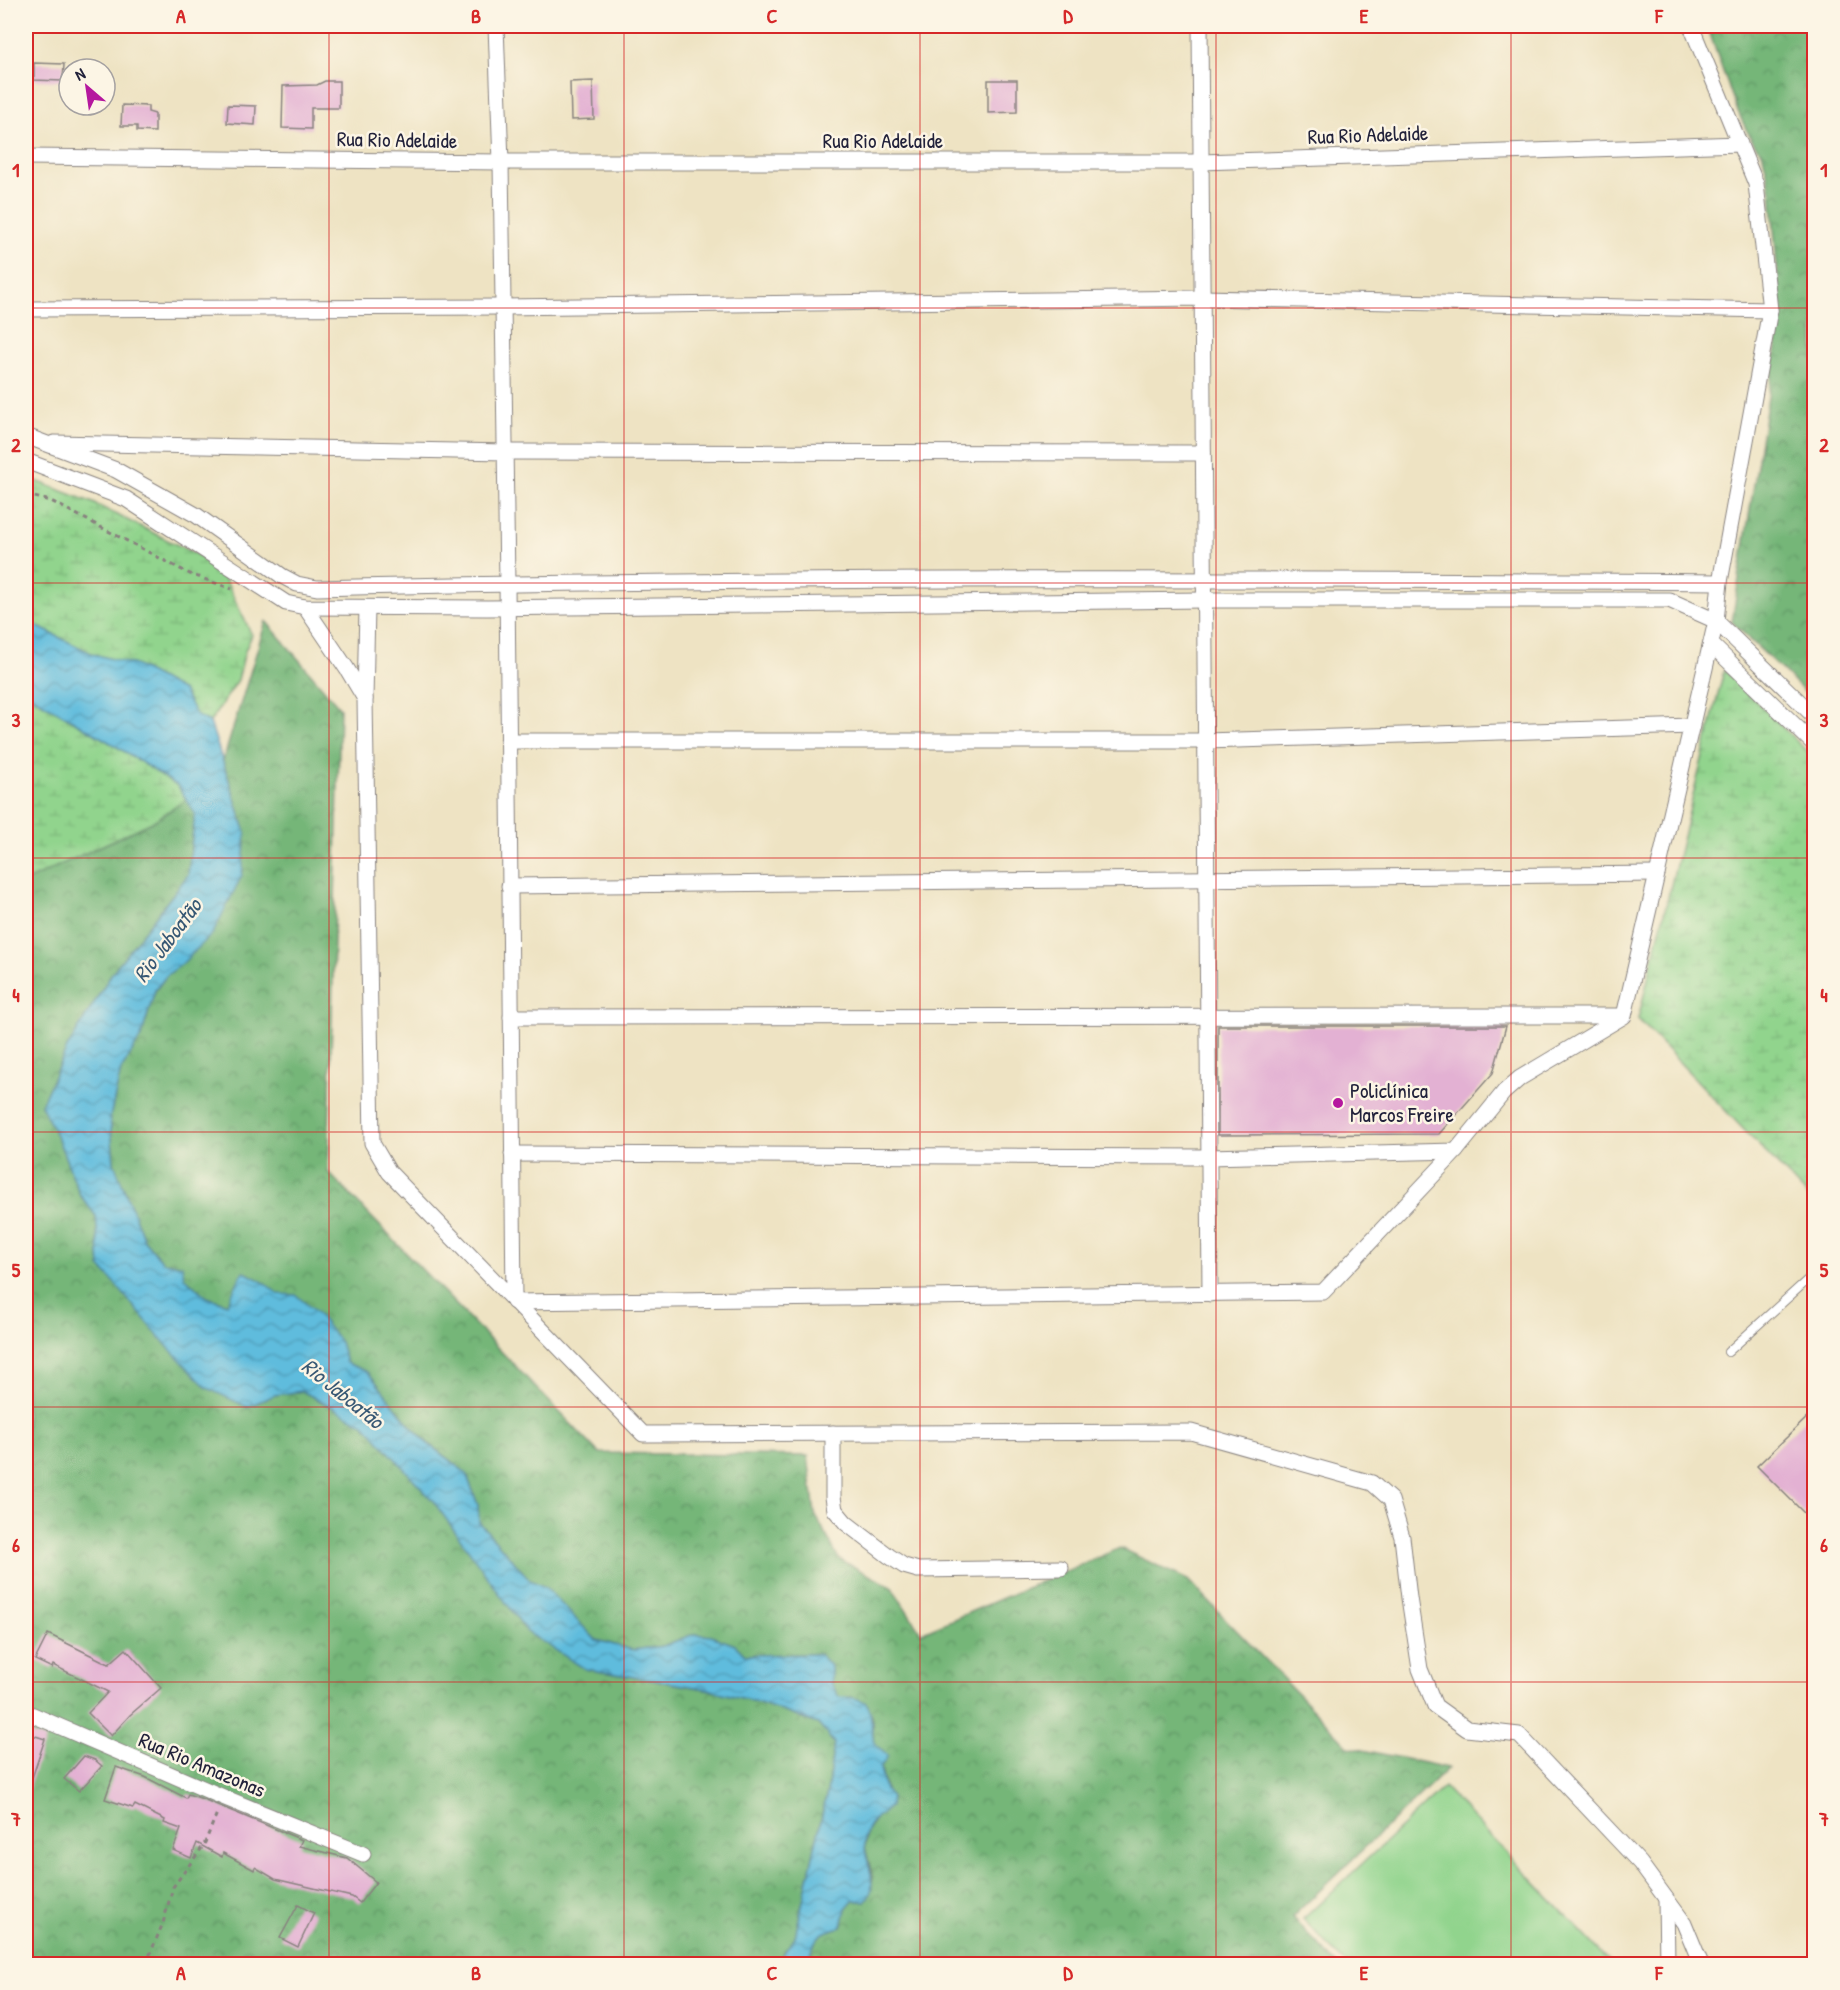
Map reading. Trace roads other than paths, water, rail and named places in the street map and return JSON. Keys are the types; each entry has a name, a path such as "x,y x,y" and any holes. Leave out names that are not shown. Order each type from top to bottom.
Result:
{"street":[{"path":"496,26 501,162 507,584 514,1302"},
{"path":"1200,26 1210,1294"},
{"path":"514,1302 1323,1292 1456,1151 1504,1092 1520,1078 1624,1016 1716,621 1720,582 1770,310 1756,184 1691,26"},
{"name":"Rua Rio Adelaide","path":"26,157 501,162 1201,162 1740,144"},
{"path":"26,309 503,307 1202,298 1770,310"},
{"path":"26,436 116,470 196,515 282,576 297,584 317,588 507,584 1204,579 1720,582"},
{"path":"44,443 505,452 1203,453"},
{"path":"26,461 126,498 286,603 305,608 1204,600 1669,600 1716,621 1815,716"},
{"path":"305,608 365,699"},
{"path":"367,608 365,699 372,1143 389,1172 643,1434 1191,1432 1372,1483 1391,1500 1402,1537 1420,1669 1435,1706 1467,1729 1519,1735 1640,1863 1684,1923 1701,1965"},
{"path":"1711,644 1815,744"},
{"path":"508,741 1205,741 1692,726"},
{"path":"509,886 1657,874"},
{"path":"511,1017 1624,1016"},
{"path":"512,1154 1208,1156 1456,1151"},
{"path":"833,1433 835,1510 846,1523 904,1566 918,1570 1061,1568"},
{"name":"Rua Rio Amazonas","path":"26,1712 223,1797 363,1854"},
{"path":"1666,1899 1667,1965"}],"lane":[{"path":"1728,1352 1815,1274"}],"water":[{"name":"Rio Jaboatão","path":"26,621 93,654 135,665 183,691 197,716 210,722 246,833 242,875 213,933 182,964 167,975 155,990 141,1037 121,1070 110,1117 114,1163 144,1240 163,1262 182,1265 184,1277 207,1297 227,1304 243,1271 265,1283 278,1294 296,1295 317,1313 340,1342 346,1363 368,1372 427,1443 466,1473 478,1505 479,1522 530,1580 545,1587 596,1640 633,1650 663,1646 694,1634 711,1636 735,1645 745,1655 819,1654 831,1667 831,1683 839,1697 862,1700 867,1704 875,1742 888,1756 880,1768 885,1790 891,1797 890,1807 871,1823 867,1830 865,1848 872,1885 870,1894 865,1902 853,1900 846,1908 842,1927 826,1932 817,1938 809,1964 776,1964 795,1937 827,1793 834,1743 818,1724 757,1702 707,1689 585,1669 527,1632 434,1502 364,1424 302,1391 275,1395 247,1407 207,1388 168,1347 100,1266 96,1216 80,1195 58,1139 41,1105 67,1048 112,973 188,875 195,814 178,786 26,693"}],"place":[{"name":"Policlínica Marcos Freire","path":"1338,1103"}]}
